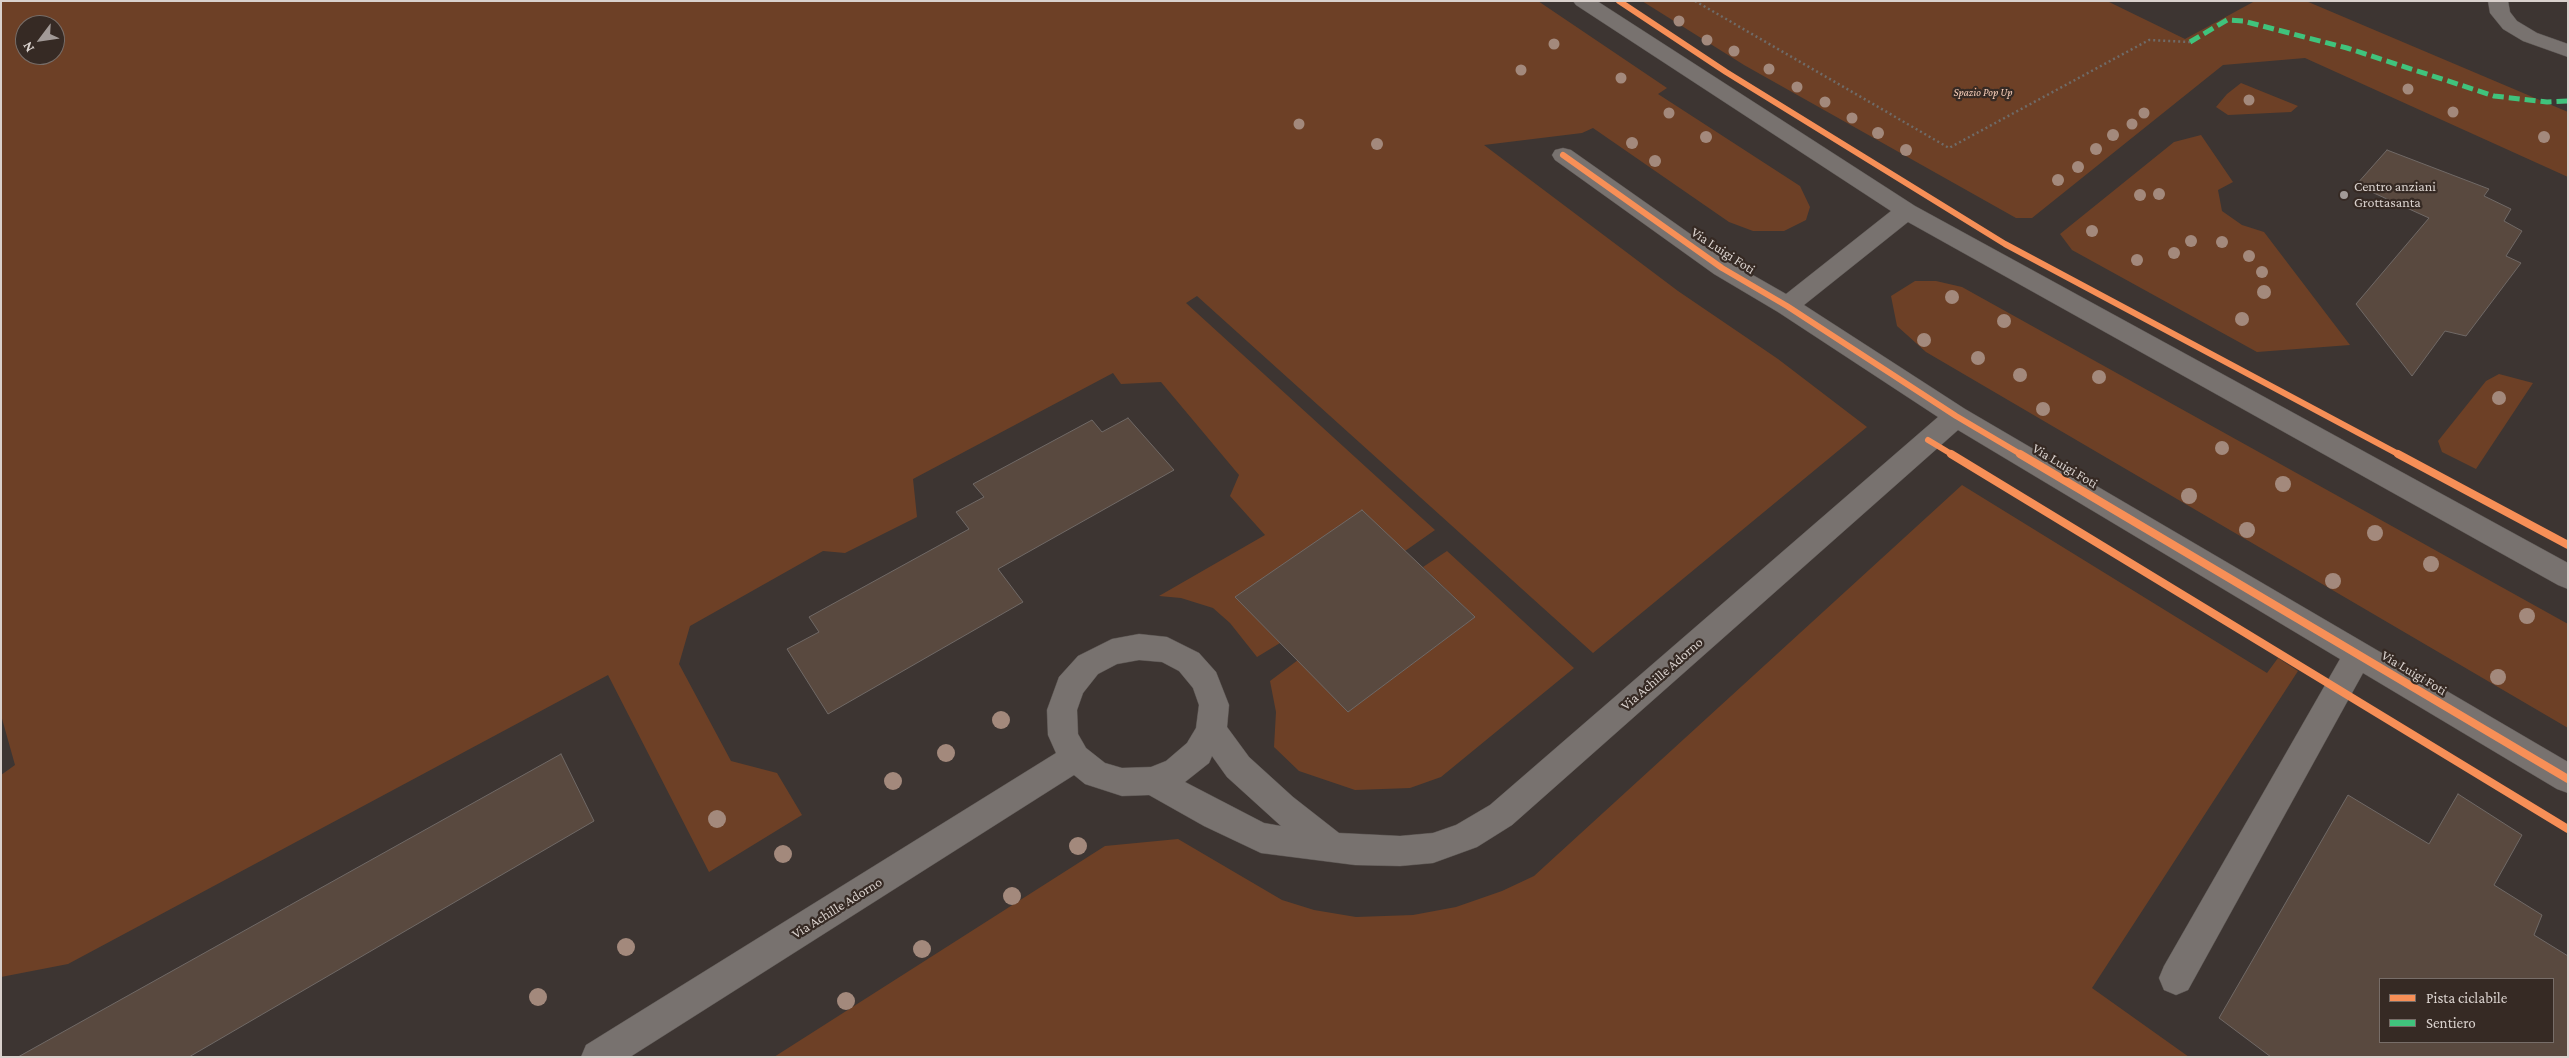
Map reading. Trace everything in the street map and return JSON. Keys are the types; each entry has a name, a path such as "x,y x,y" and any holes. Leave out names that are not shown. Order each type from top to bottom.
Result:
{"street":[{"path":"1583,1 1907,211 2568,576"},
{"path":"2498,1 2500,13 2510,24 2530,37 2568,51"},
{"name":"Via Luigi Foti","path":"1563,155 1722,268 1787,306 1956,416 2568,779"},
{"path":"1787,306 1907,211"},
{"name":"Via Achille Adorno","path":"1151,781 1186,798 1215,816 1262,838 1355,850 1400,851 1433,848 1466,836 1501,815 1956,416"},
{"path":"1139,647 1167,650 1189,662 1206,681 1214,705 1212,730 1198,753 1177,771 1151,781 1122,782 1096,774 1076,758 1063,735 1062,710 1070,686 1088,665 1112,652 1139,647"},
{"path":"2176,978 2358,654"},
{"path":"1212,730 1238,767 1282,807 1332,846"},
{"name":"Via Achille Adorno","path":"598,1057 1076,758"}],"path":[{"path":"1695,1 1949,148 2149,40 2190,42"}],"green space":[{"path":"1,1 1538,1 1667,88 1658,94 1800,186 1810,207 1806,220 1784,231 1753,231 1729,222 1593,128 1582,133 1484,145 1678,291 1778,359 1867,427 1593,653 1197,296 1186,303 1435,530 1405,551 1236,597 1280,643 1257,657 1230,623 1213,608 1181,598 1159,596 1265,535 1230,496 1239,475 1161,382 1121,384 1113,373 913,479 917,517 845,553 823,551 690,626 679,664 731,761 777,773 802,815 709,872 608,675 68,964 1,977 1,775 15,765 1,715"},
{"name":"Spazio Pop Up","path":"1642,1 2107,1 2185,39 2255,1 2306,1 2568,112 2568,177 2305,58 2223,65 2032,218 2016,218 1744,65"},
{"path":"2241,83 2298,106 2291,112 2228,115 2216,107 2227,94"},
{"path":"2201,135 2233,182 2218,190 2222,211 2242,225 2264,232 2350,345 2257,352 2072,250 2060,234 2174,142"},
{"path":"1915,281 1936,281 1962,287 2568,624 2568,728 1926,352 1897,326 1891,296"},
{"path":"2499,374 2533,383 2476,469 2442,452 2438,441 2486,381"},
{"path":"1962,485 2267,673 2278,658 2298,671 2092,988 2189,1057 774,1057 1105,846 1178,839 1282,900 1314,910 1356,917 1413,915 1456,907 1502,891 1534,876"},
{"path":"1447,551 1574,668 1441,777 1410,788 1355,790 1299,771 1274,747 1276,712 1270,681 1298,660 1349,711 1475,617 1423,567"}],"building":[{"path":"2387,150 2489,189 2484,196 2511,209 2504,221 2522,231 2506,256 2521,263 2466,336 2445,331 2412,376 2356,304 2429,218 2356,185"},
{"path":"1128,418 1174,470 998,569 1023,602 828,714 787,649 819,632 809,617 969,529 956,512 984,497 973,484 1092,420 1102,432"},
{"path":"1362,510 1475,617 1348,712 1235,597"},
{"path":"561,754 594,821 189,1057 18,1057"},
{"path":"2458,794 2522,835 2494,885 2542,915 2534,935 2568,956 2568,1057 2271,1057 2219,1018 2348,795 2429,844"}],"marked path":[{"path":"2190,42 2227,20 2243,21 2347,48 2424,75 2494,96 2547,102 2568,101"}],"cycle path":[{"path":"1619,1 1726,72 2005,244 2568,545"},
{"path":"1563,155 1722,268 1787,306 1956,416 2568,779"},
{"path":"1928,440 2568,829"}],"place":[{"name":"Centro anziani Grottasanta","path":"2344,195"}]}
